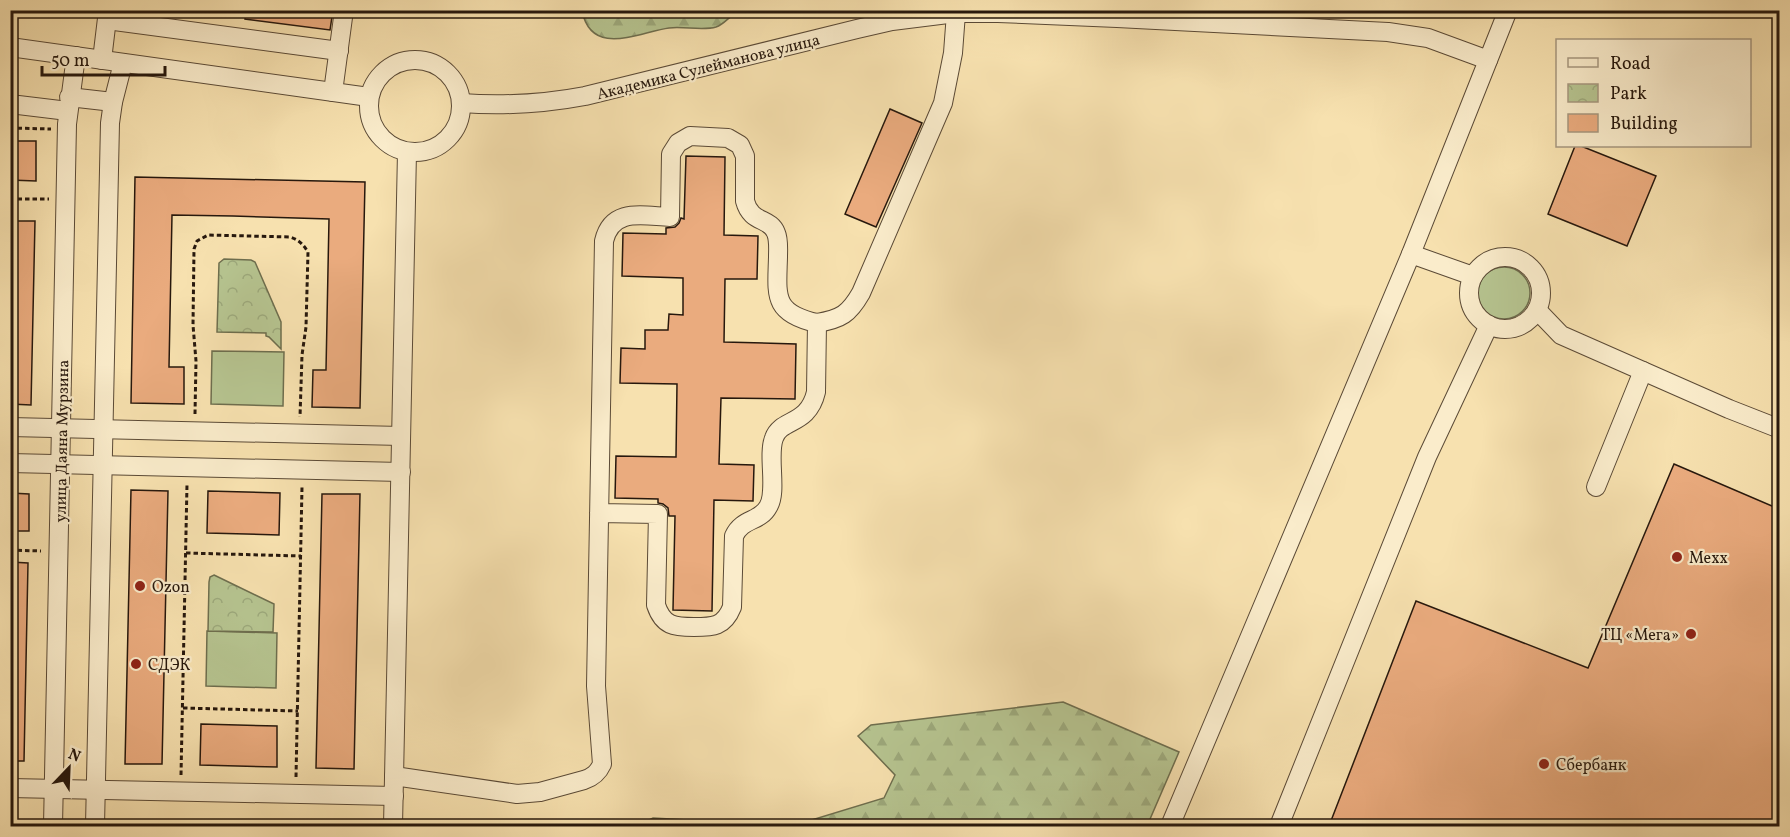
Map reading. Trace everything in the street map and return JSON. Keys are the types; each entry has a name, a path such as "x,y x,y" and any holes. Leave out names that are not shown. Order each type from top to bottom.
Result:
{"street":[{"path":"333,92 344,10"},
{"path":"1170,826 1411,254 1508,10"},
{"path":"394,776 517,794 540,792 584,780 599,770 602,764 596,686 604,241 607,232 617,220 627,216 670,217 671,154 678,143 690,136 735,141 740,145 745,156 746,207 754,217 768,223 776,233 778,243 777,296 791,314 817,323 834,320 846,313 854,305 861,292 943,103 952,62 956,14"},
{"name":"Академика Сулейманова улица","path":"461,103 510,105 559,101 880,23 956,14 1118,14 1388,32 1428,38 1488,60"},
{"path":"102,60 108,15 339,51"},
{"path":"10,47 369,97"},
{"name":"улица Даяна Мурзина","path":"53,826 68,112 76,56"},
{"path":"406,61 424,61 441,68 451,77 458,90 461,103 458,124 446,141 428,150 407,152 395,148 384,141 374,128 369,113 369,97 376,81 389,68 406,61"},
{"path":"96,826 110,123 123,63"},
{"path":"10,104 68,112 113,102"},
{"path":"393,826 407,152"},
{"path":"1411,254 1473,276"},
{"path":"1505,257 1522,261 1536,274 1541,290 1537,310 1529,320 1519,326 1502,329 1489,325 1482,321 1471,307 1469,289 1473,276 1484,263 1492,260 1505,257"},
{"path":"1537,310 1561,335 1779,429"},
{"path":"599,513 658,514 656,605 663,619 676,627 710,627 724,621 732,607 736,530 745,522 764,513 771,501 772,446 777,432 803,415 814,400 817,323"},
{"path":"1279,826 1427,457 1489,325"},
{"path":"1596,487 1643,371"},
{"path":"10,427 401,436"},
{"path":"10,463 401,472"},
{"path":"10,788 394,796"}],"path":[{"path":"10,128 68,112"},
{"path":"10,199 35,199"},
{"path":"195,404 194,249 197,241 208,235 290,237 303,244 308,252 301,406"},
{"path":"182,765 187,491"},
{"path":"296,767 302,493"},
{"path":"10,550 28,551"},
{"path":"186,553 301,556"},
{"path":"183,708 298,711"}],"green space":[{"path":"582,10 739,11 716,27 669,28 618,39 596,34 587,25"},
{"path":"224,259 255,262 281,322 281,349 266,336 266,333 217,332 219,263"},
{"path":"1499,267 1509,267 1523,274 1530,293 1523,312 1509,319 1499,319 1489,315 1482,308 1478,298 1478,288 1482,278 1489,271"},
{"path":"212,351 284,352 283,406 211,404"},
{"path":"214,575 274,604 273,632 208,631 209,582 210,577"},
{"path":"207,631 277,633 276,688 206,686"},
{"path":"1063,702 1179,752 1147,826 792,826 884,798 895,775 858,736 871,725"},
{"path":"653,818 741,823 759,826 637,826"}],"building":[{"path":"246,10 333,10 330,30 245,19"},
{"path":"890,109 922,123 876,227 845,214"},
{"path":"10,141 36,141 36,181 10,180"},
{"path":"1575,147 1584,147 1656,176 1627,246 1548,214"},
{"path":"686,156 725,157 724,235 758,236 757,279 725,279 724,342 796,344 795,399 721,398 719,464 754,465 753,501 714,500 712,611 673,610 675,516 669,516 668,508 658,503 658,499 615,498 616,456 676,457 677,384 620,383 621,348 645,349 645,330 668,330 669,314 683,315 683,278 622,276 623,233 666,234 666,228 675,227 681,218 684,219"},
{"path":"135,177 365,182 360,408 312,407 313,370 326,370 329,219 233,216 172,215 169,367 184,367 184,404 131,403"},
{"path":"10,221 35,221 31,405 10,404"},
{"name":"ТЦ «Мега»","path":"1674,464 1779,509 1779,826 1329,826 1416,601 1588,668"},
{"path":"131,490 168,491 162,764 125,764"},
{"path":"208,491 280,493 279,535 207,533"},
{"path":"10,493 29,494 29,531 10,531"},
{"path":"322,494 360,494 354,769 316,768"},
{"path":"10,562 28,563 24,761 10,761"},
{"path":"201,724 277,726 277,767 200,765"}],"place":[{"name":"Mexx","path":"1677,557"},
{"name":"Ozon","path":"140,586"},
{"name":"ТЦ «Мега»","path":"1691,634"},
{"name":"СДЭК","path":"136,664"},
{"name":"Сбербанк","path":"1544,764"}]}
